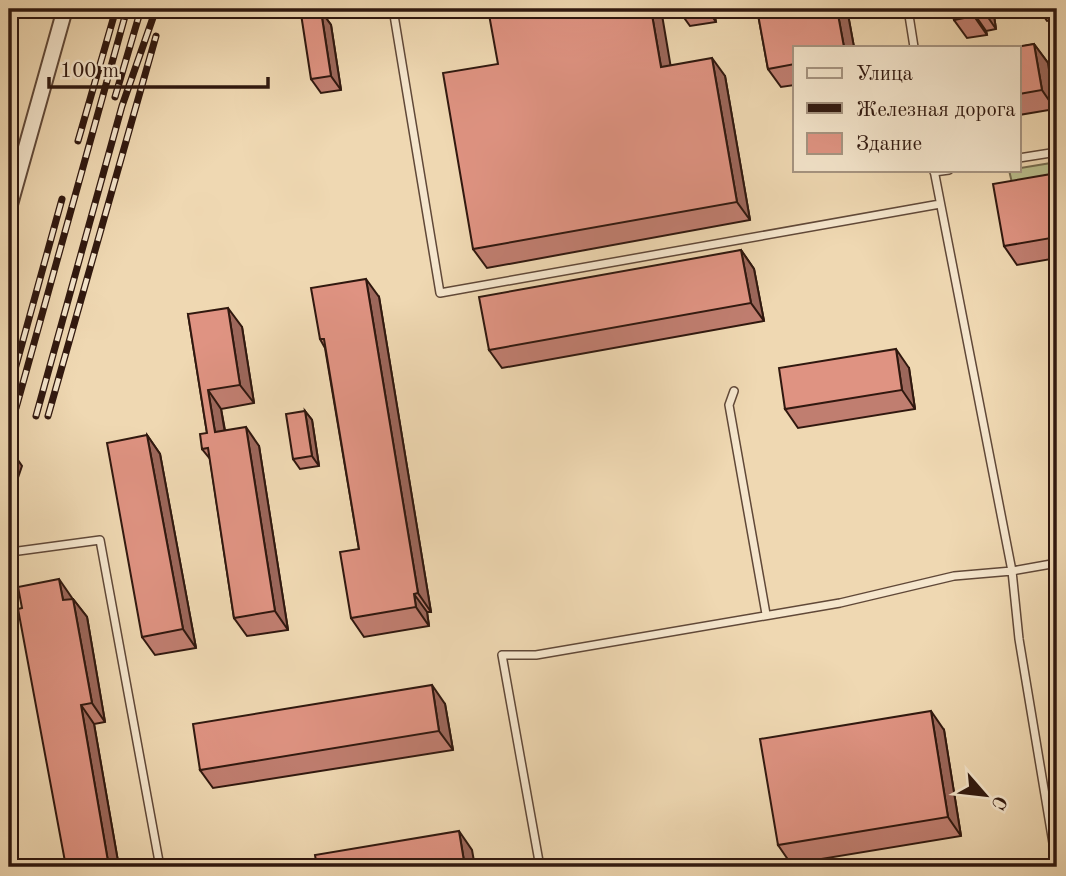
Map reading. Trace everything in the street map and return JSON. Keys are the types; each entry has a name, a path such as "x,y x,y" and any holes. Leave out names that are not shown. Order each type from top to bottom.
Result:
{"street":[{"path":"9,208 65,9"}],"lane":[{"path":"393,9 440,293 940,204"},
{"path":"908,9 914,46"},
{"path":"1020,158 1057,152"},
{"path":"934,172 1012,571 1019,639 1057,867"},
{"path":"734,391 729,405 766,614"},
{"path":"11,552 100,540 160,867"},
{"path":"540,867 502,655 536,655 840,603 954,576 1012,571 1057,563"}],"green space":[{"path":"1057,162 1057,175 1012,183 1009,172 1020,172 1020,168"}],"building":[{"path":"488,9 651,9 661,67 712,58 737,202 473,249 443,73 498,64"},
{"path":"757,9 837,9 844,46 793,46 793,64 768,69"},
{"path":"952,9 983,10 973,12 974,16 954,20"},
{"path":"321,11 331,76 311,79 301,14"},
{"path":"1034,44 1042,90 1020,94 1020,46"},
{"path":"1057,173 1057,237 1004,246 993,184"},
{"path":"741,250 751,303 489,350 479,297"},
{"path":"366,279 418,593 414,594 416,607 351,618 340,552 359,549 324,339 320,339 311,288"},
{"path":"228,308 240,385 208,390 215,432 246,427 275,611 234,618 208,448 202,449 200,434 207,433 188,314"},
{"path":"896,349 902,390 785,409 779,368"},
{"path":"305,411 312,456 293,459 286,414"},
{"path":"147,435 183,629 142,637 107,443"},
{"path":"59,579 63,600 73,599 92,703 81,705 109,867 66,867 18,609 22,608 18,587"},
{"path":"432,685 439,731 200,770 193,724"},
{"path":"931,711 948,817 778,845 760,739"},
{"path":"459,831 465,867 317,867 315,855"}],"railway":[{"path":"78,141 116,9"},
{"path":"16,408 127,9"},
{"path":"115,97 141,9"},
{"path":"36,416 122,106 156,9"},
{"path":"48,416 156,36"},
{"path":"9,391 62,199"}]}
